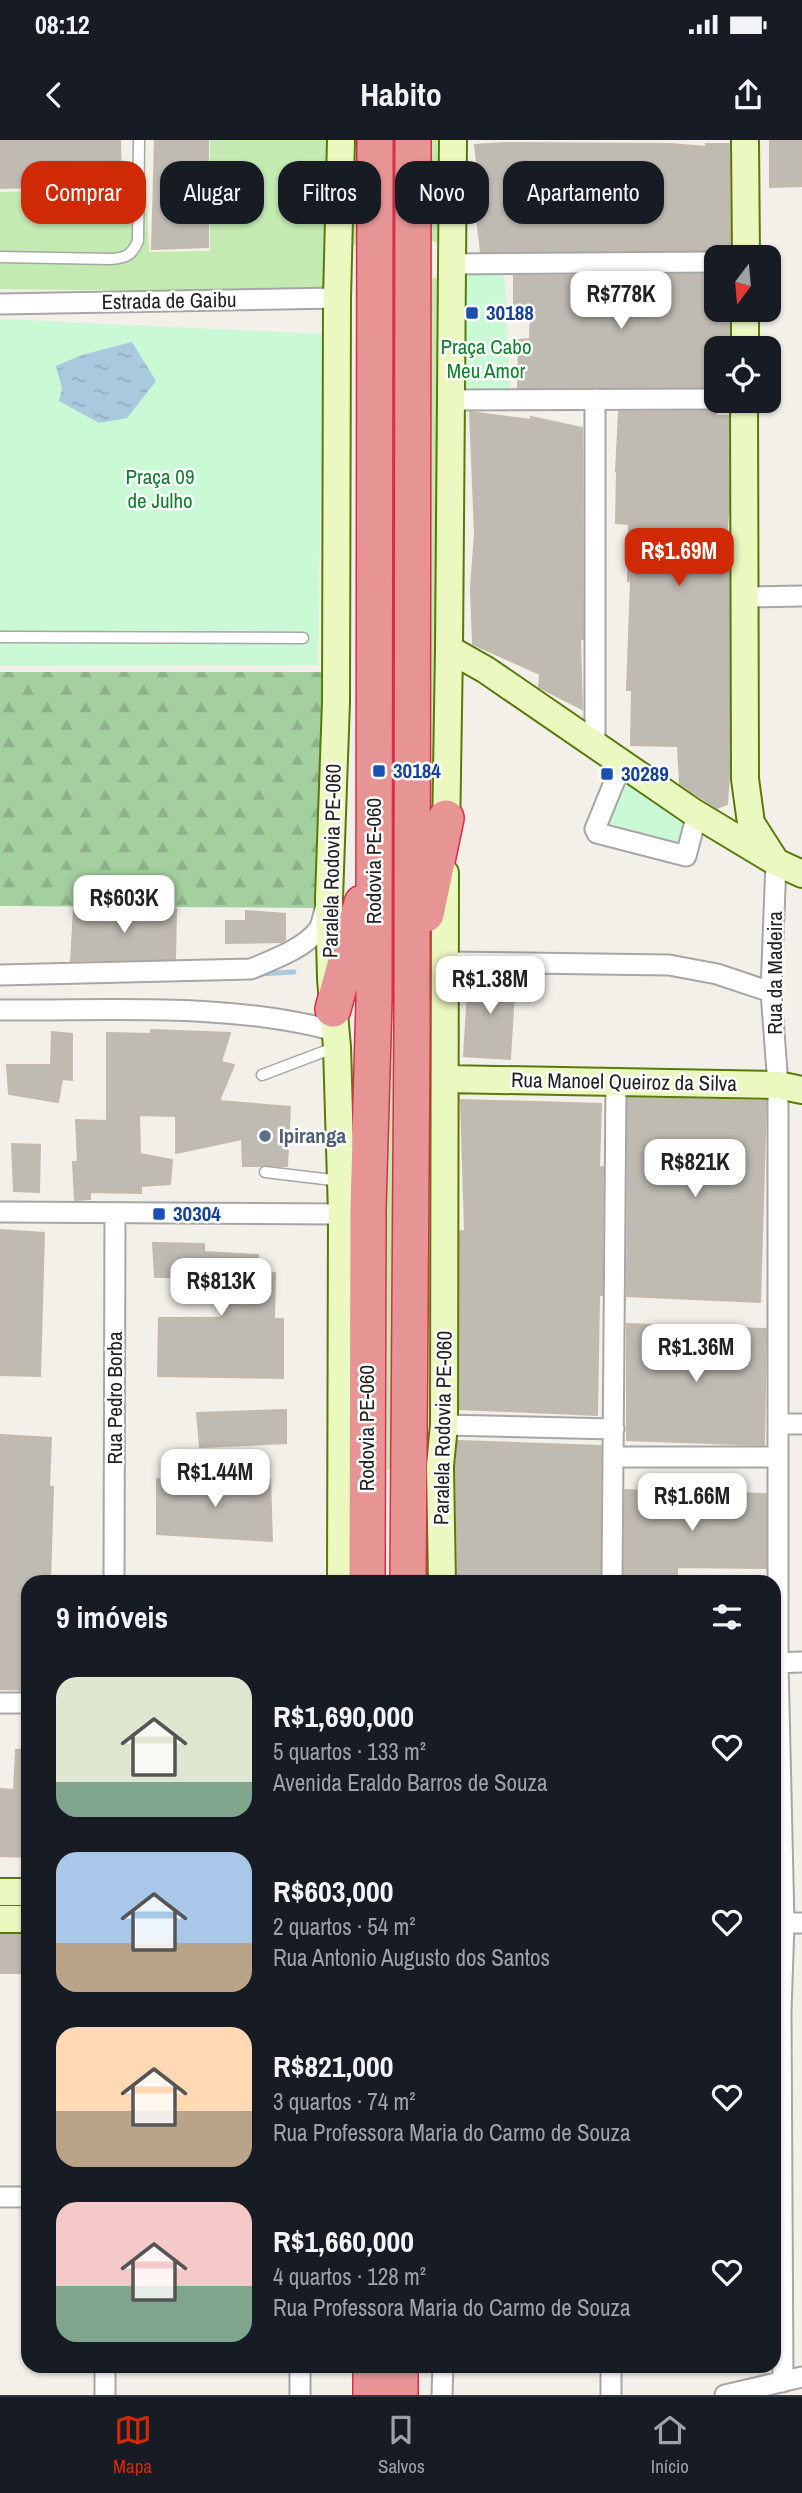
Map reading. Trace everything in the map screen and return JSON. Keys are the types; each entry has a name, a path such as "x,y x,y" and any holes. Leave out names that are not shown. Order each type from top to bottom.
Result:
{"highway":[{"name":"Rodovia PE-060","path":"366,1575 353,1473 368,1209 374,1001 375,140"},
{"name":"Rodovia PE-060","path":"408,1575 413,140"},
{"path":"411,986 446,818"},
{"path":"335,1029 373,863"},
{"path":"371,2373 371,2395"},
{"path":"400,2373 400,2395"}],"main road":[{"name":"Paralela Rodovia PE-060","path":"341,140 338,591 329,898 353,1473 342,1575"},
{"name":"Paralela Rodovia PE-060","path":"442,1575 440,1466 444,1425 446,818 453,140"},
{"path":"745,140 746,245"},
{"path":"338,298 345,279 359,263 376,252 401,246 414,247 434,253 451,264"},
{"path":"744,413 745,779 751,823 776,862"},
{"path":"449,649 486,670 704,818 776,862 802,874"},
{"path":"704,818 722,817 734,804 745,779"},
{"name":"Rua Manoel Queiroz da Silva","path":"446,1079 790,1087"},
{"path":"353,1473 408,1482 428,1476 440,1466"},
{"path":"0,1892 21,1892"},
{"path":"0,1919 21,1919"},
{"path":"355,2373 358,2395"}],"street":[{"path":"451,264 704,262"},
{"name":"Estrada de Gaibu","path":"0,304 338,298"},
{"path":"595,744 596,399"},
{"path":"452,400 704,399"},
{"path":"743,597 802,596"},
{"path":"622,763 595,831 599,834 686,856 704,818"},
{"name":"Rua da Madeira","path":"776,862 771,992 790,1087 778,1424 777,1575"},
{"path":"0,975 251,968 279,958 319,930 329,898"},
{"path":"445,962 669,965 717,974 771,992"},
{"path":"0,1010 226,1012 335,1029"},
{"path":"612,1575 616,1083"},
{"path":"0,1212 342,1214"},
{"name":"Rua Pedro Borba","path":"114,1575 115,1213"},
{"path":"778,1424 802,1424"},
{"path":"444,1425 614,1429"},
{"path":"614,1457 778,1457"},
{"path":"781,1663 802,1662"},
{"path":"0,1703 21,1703"},
{"name":"Rua da Madeira","path":"781,1739 793,1923 781,1990"},
{"path":"0,2197 21,2197"},
{"name":"Rua da Madeira","path":"781,2259 783,2382"},
{"path":"105,2373 105,2395"},
{"path":"300,2373 300,2395"},
{"path":"442,2395 443,2373"},
{"path":"611,2373 611,2395"},
{"path":"725,2395 802,2377"}],"lane":[{"path":"0,257 111,259 125,258 134,252 138,241 139,140"},
{"path":"0,637 303,638"},
{"path":"262,1076 335,1029"},
{"path":"265,1172 342,1181"}],"green space":[{"path":"210,140 331,140 331,161 278,161 278,224 332,224 333,293 0,289 0,192 21,191 21,224 146,224 146,188 149,252 210,251 210,224 264,224 264,161 210,161"},
{"path":"347,140 367,140 367,161 347,161"},
{"path":"425,140 450,140 449,161 425,161"},
{"path":"346,224 366,224 366,241 346,248"},
{"path":"424,224 445,224 444,246 424,237"},
{"path":"403,262 404,1466 387,1470 387,263"},
{"name":"Praça Cabo Meu Amor","path":"464,270 504,271 511,396 464,398"},
{"path":"421,277 437,278 434,814 430,892"},
{"name":"Praça 09 de Julho","path":"0,319 323,334 318,665 0,666"},
{"path":"0,672 324,672 320,908 0,906"},
{"path":"610,769 697,826 688,859 587,837 598,796"}],"water":[{"path":"132,342 156,381 127,418 99,423 59,401 62,389 56,366 82,355"}],"building":[{"path":"0,140 120,140 120,161 21,161 21,187 0,188"},
{"path":"155,140 208,140 208,161 160,161 160,224 208,224 208,247 152,249"},
{"path":"770,140 802,140 802,186 770,187"},
{"path":"670,144 707,147 706,144 729,144 730,245 704,245 704,250 481,252 478,224 489,224 489,161 477,161 475,145"},
{"path":"704,274 704,322 729,322 729,336 704,336 704,387 518,388 519,340 530,339 531,308 514,305 514,276"},
{"path":"704,411 716,413 716,416 728,416 729,504 725,549 729,549 729,775 727,804 717,808 680,784 678,746 631,745 632,690 627,690 631,581 628,581 629,524 616,523 619,412"},
{"path":"470,412 531,420 531,417 582,428 582,709 539,687 540,674 473,644 471,588 475,533"},
{"path":"146,908 176,909 175,959 71,961 74,909 146,911"},
{"path":"246,911 285,914 285,940 226,943 226,921 246,921"},
{"path":"469,975 515,975 510,1059 464,1056"},
{"path":"151,1030 230,1033 221,1062 234,1065 219,1101 290,1107 287,1166 243,1166 242,1139 176,1153 176,1116 139,1115 140,1154 172,1160 170,1184 141,1186 141,1193 90,1192 90,1199 75,1200 73,1162 78,1162 76,1120 107,1121 107,1033 151,1034"},
{"path":"52,1032 72,1034 72,1080 62,1079 58,1102 9,1094 7,1065 51,1065"},
{"path":"628,1098 766,1101 760,1302 627,1296"},
{"path":"461,1100 601,1104 599,1167 603,1167 602,1295 599,1295 597,1415 460,1409 460,1231 465,1231"},
{"path":"12,1144 40,1145 39,1192 14,1191"},
{"path":"0,1230 44,1233 40,1376 0,1375"},
{"path":"153,1243 204,1244 204,1252 258,1255 256,1274 275,1273 274,1319 283,1319 283,1378 158,1376 159,1318 221,1318 220,1277 155,1277"},
{"path":"627,1324 766,1329 764,1445 627,1440"},
{"path":"286,1410 286,1443 200,1447 197,1413"},
{"path":"0,1435 51,1438 49,1487 53,1487 50,1575 21,1575 21,1690 0,1689"},
{"path":"458,1441 601,1446 600,1575 458,1575"},
{"path":"157,1479 270,1480 272,1541 157,1534"},
{"path":"625,1490 766,1494 766,1568 677,1567 677,1575 624,1575"},
{"path":"16,1750 21,1750 21,1857 0,1856 0,1789 14,1790"},
{"path":"0,1935 21,1935 21,1973 0,1973"}],"waterway":[{"path":"259,974 294,972"}],"place":[{"name":"30188","path":"472,313"},
{"name":"30184","path":"379,771"},
{"name":"30289","path":"607,774"},
{"name":"Ipiranga","path":"265,1136"},
{"name":"30304","path":"159,1214"}]}
